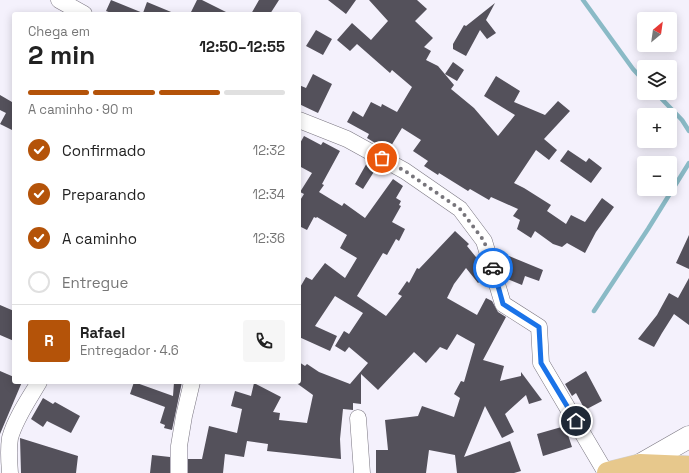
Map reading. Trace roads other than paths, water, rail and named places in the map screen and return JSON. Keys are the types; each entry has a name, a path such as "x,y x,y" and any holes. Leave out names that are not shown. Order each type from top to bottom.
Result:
{"main road":[{"path":"640,465 689,437"},
{"path":"607,473 640,465 689,467"}],"street":[{"path":"59,0 80,12"},
{"path":"301,121 347,139 386,160 405,171 460,209 484,241 503,304 539,327 541,363 607,473"},
{"path":"10,473 8,454 10,438 16,423 38,384"},
{"path":"179,473 179,446 192,384"},
{"path":"358,418 362,473"}],"waterway":[{"path":"583,0 637,73"},
{"path":"663,100 682,120 689,131"},
{"path":"594,311 689,163"}]}
